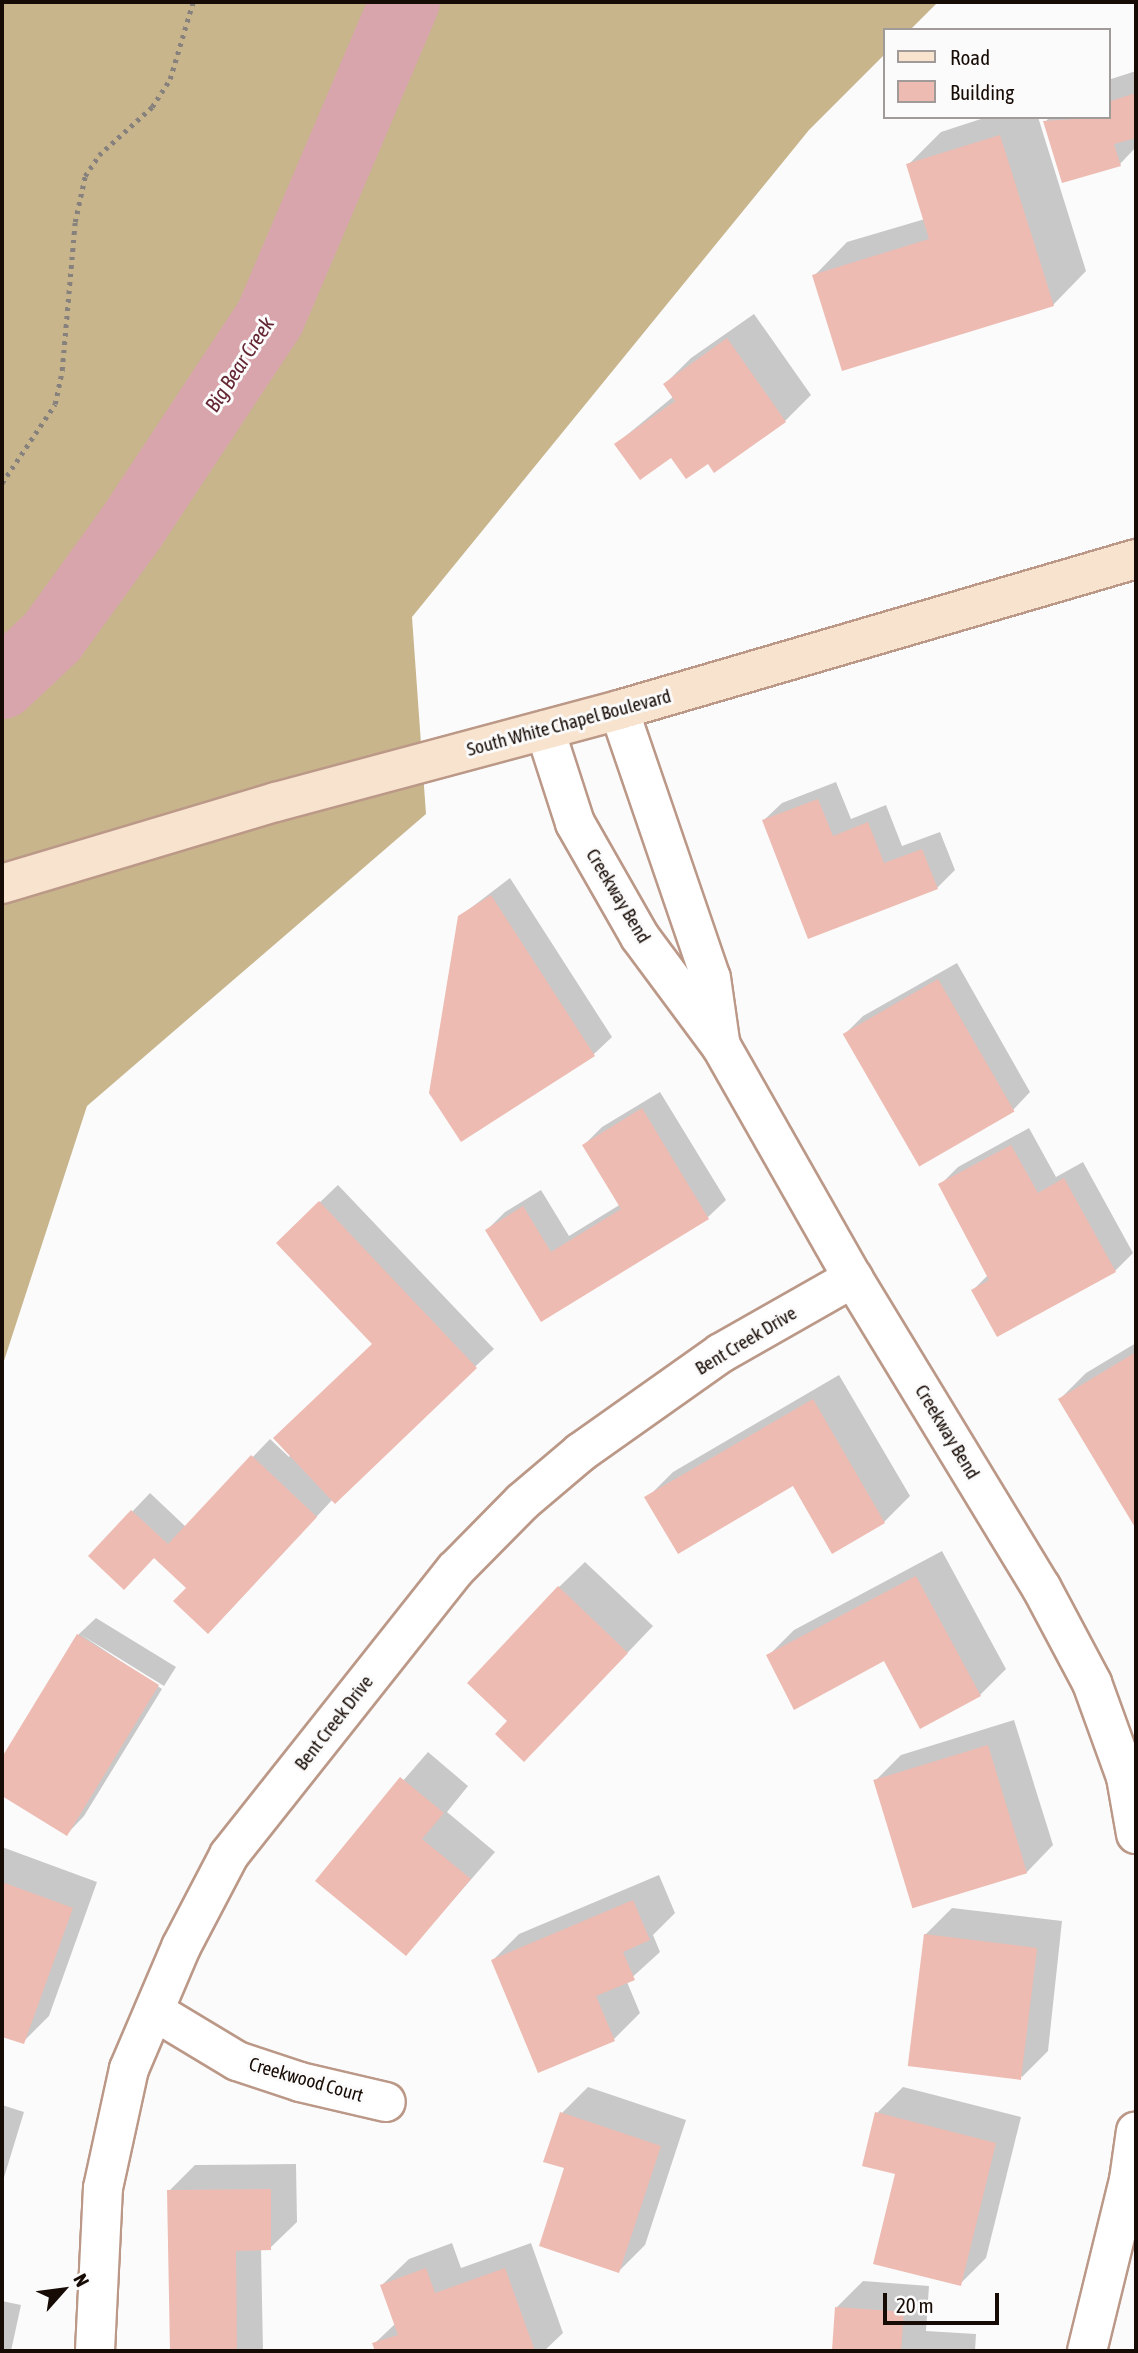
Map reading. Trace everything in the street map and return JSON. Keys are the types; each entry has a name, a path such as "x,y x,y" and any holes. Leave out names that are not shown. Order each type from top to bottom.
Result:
{"main road":[{"name":"South White Chapel Boulevard","path":"2,884 276,802 619,710 1136,559"}],"street":[{"name":"Creekway Bend","path":"619,710 711,978 721,1046"},
{"name":"Creekway Bend","path":"545,730 575,823 640,937 721,1046 853,1278 1041,1587 1092,1682 1126,1777 1136,1834"},
{"name":"Bent Creek Drive","path":"95,2351 103,2188 129,2069 229,1856 455,1570 522,1502 581,1452 721,1353 853,1278"},
{"name":"Creekwood Court","path":"154,2011 237,2061 300,2082 386,2102"},
{"path":"1087,2351 1129,2179 1136,2131"}],"path":[{"path":"2,483 55,404 62,370 75,222 85,176 99,155 152,107 170,79 193,2"}],"shaded area":[{"path":"2,2 938,2 912,28 883,28 883,56 809,130 412,617 426,814 87,1106 2,1367"}],"building":[{"path":"1136,93 1136,138 1114,144 1121,166 1062,183 1043,121 1110,119 1110,101"},
{"path":"1000,135 1054,306 842,371 812,275 929,239 906,164"},
{"path":"727,338 786,422 714,473 708,464 686,479 671,458 640,480 614,444 675,401 663,384"},
{"path":"818,799 833,836 868,822 884,863 922,849 938,889 808,939 762,820"},
{"path":"491,895 595,1056 461,1142 429,1093 458,916"},
{"path":"938,979 1015,1112 919,1167 843,1034"},
{"path":"642,1108 709,1219 541,1322 485,1230 523,1206 551,1252 621,1209 582,1145"},
{"path":"1011,1145 1038,1193 1064,1178 1116,1272 997,1337 971,1290 989,1280 938,1184"},
{"path":"319,1201 477,1368 335,1504 273,1438 372,1344 276,1243"},
{"path":"1136,1352 1136,1529 1058,1399"},
{"path":"813,1399 885,1523 832,1554 793,1486 678,1554 644,1497"},
{"path":"251,1455 317,1517 208,1634 173,1601 186,1588 154,1558 124,1590 88,1556 131,1510 168,1544"},
{"path":"916,1576 981,1696 920,1729 884,1661 794,1710 766,1655"},
{"path":"558,1586 628,1653 524,1762 495,1734 507,1721 467,1683"},
{"path":"77,1634 159,1685 67,1836 2,1796 2,1757"},
{"path":"988,1745 1027,1873 912,1908 873,1780"},
{"path":"400,1777 444,1813 422,1839 471,1879 406,1956 315,1881"},
{"path":"2,1882 73,1908 24,2044 2,2037"},
{"path":"633,1900 650,1940 623,1952 635,1980 596,1996 615,2041 538,2073 491,1960"},
{"path":"924,1934 1037,1948 1021,2080 908,2066"},
{"path":"560,2112 661,2146 619,2273 539,2246 564,2168 543,2162"},
{"path":"875,2112 996,2143 961,2286 873,2264 895,2174 862,2166"},
{"path":"271,2189 271,2250 236,2251 237,2351 170,2351 167,2190"},
{"path":"426,2268 435,2293 505,2268 535,2351 375,2351 372,2343 398,2335 380,2285"},
{"path":"835,2307 904,2312 901,2351 832,2351"}],"waterway":[{"name":"Big Bear Creek","path":"2,684 52,637 131,528 270,318 405,2"}]}
